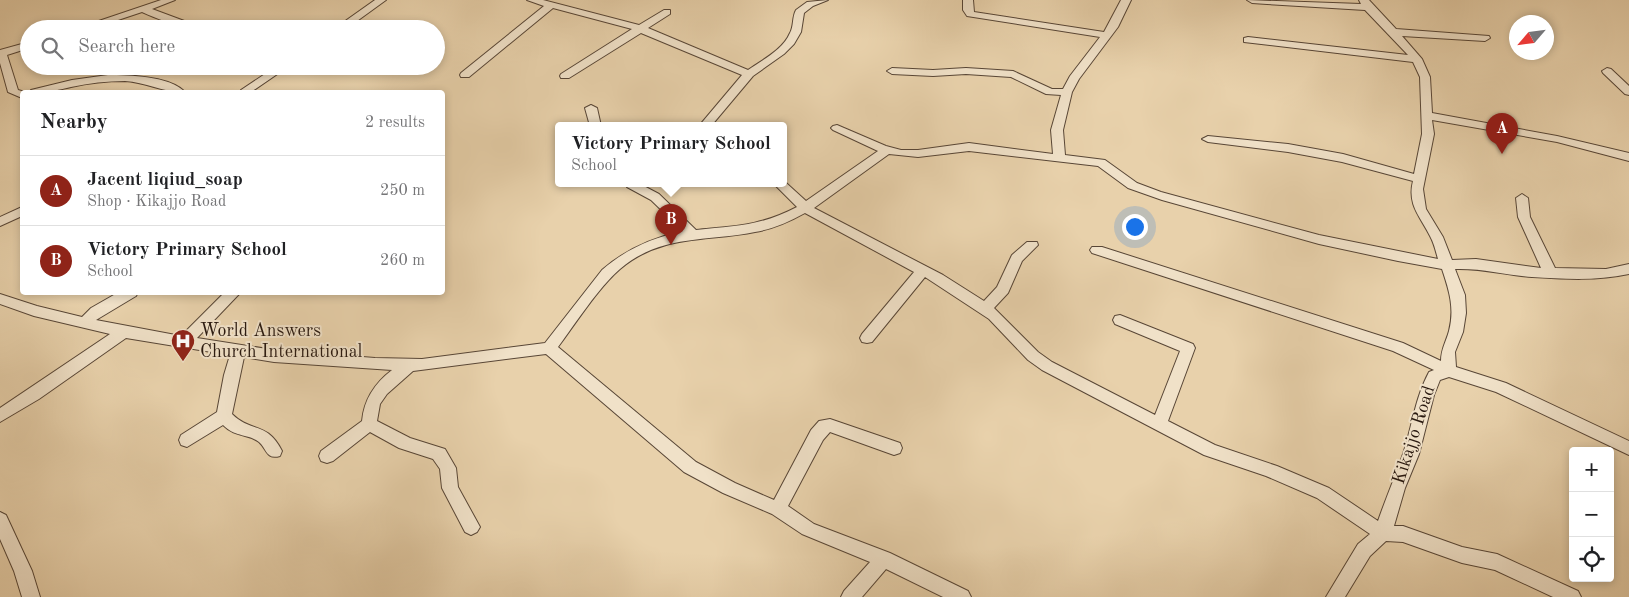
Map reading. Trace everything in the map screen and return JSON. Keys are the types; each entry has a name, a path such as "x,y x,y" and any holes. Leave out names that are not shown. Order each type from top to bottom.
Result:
{"street":[{"path":"108,20 170,0"},
{"path":"352,20 381,0"},
{"path":"532,0 638,28 683,45 749,74"},
{"path":"708,122 749,74 780,52 790,42 796,32 799,12 820,0"},
{"path":"968,0 970,14 1105,35"},
{"path":"1059,158 1057,130 1067,92 1074,78 1113,26 1126,0"},
{"path":"1252,0 1284,4 1366,3"},
{"name":"Kikajjo Road","path":"1366,3 1417,59 1425,77 1428,134 1417,189 1420,209 1449,265 1458,294 1459,313 1456,332 1448,352 1449,370 1434,376 1428,387 1412,454 1397,488 1383,533"},
{"path":"465,75 551,5"},
{"path":"143,9 168,20"},
{"path":"565,76 588,63 638,28 667,12"},
{"path":"1393,32 1484,38"},
{"path":"1248,40 1417,59"},
{"path":"20,48 0,54 13,92 20,94"},
{"path":"1607,70 1629,92"},
{"path":"892,71 933,73 966,71 1013,74 1050,92 1067,92"},
{"path":"248,90 270,75"},
{"path":"44,90 95,79 124,77 149,81 174,90"},
{"path":"591,108 595,122"},
{"path":"1426,115 1557,138 1629,157"},
{"path":"837,128 886,151 909,154 969,146 1101,163 1113,169 1121,178 1136,187 1160,196 1274,228 1391,256 1449,265 1476,264 1516,271 1606,274 1629,269"},
{"path":"1208,139 1288,148 1344,158 1419,179"},
{"path":"0,299 4,298 34,311 124,332 283,356 410,365 549,348 602,279 618,262 653,244 674,237 738,231 774,223 805,208 856,170 886,151"},
{"path":"648,187 693,234"},
{"path":"783,187 805,208 822,220 924,270 994,315 1033,356 1048,366 1159,424 1210,450 1298,481 1322,493 1383,533 1402,534 1462,555 1498,562 1572,597"},
{"path":"1522,198 1524,217 1550,272"},
{"path":"0,222 20,212"},
{"path":"985,309 1003,290 1017,258 1032,245"},
{"path":"1097,250 1398,347 1449,370 1502,387 1629,448"},
{"path":"867,338 924,270"},
{"path":"84,323 96,312 126,295"},
{"path":"184,342 231,295"},
{"path":"1120,320 1188,348 1159,424"},
{"path":"0,416 34,395 124,332"},
{"path":"549,348 690,467 729,488 778,509 808,529 884,559 962,597"},
{"path":"224,416 228,381 239,350"},
{"path":"328,456 369,424 372,401 382,387 410,365"},
{"path":"187,440 224,416"},
{"path":"224,416 236,428 252,431 265,438 274,451"},
{"path":"369,424 405,443 439,454 448,468 450,488 471,527"},
{"path":"778,509 817,434 826,426 830,425 894,448"},
{"path":"0,520 23,571 31,597"},
{"path":"1335,597 1364,550 1383,533"},
{"path":"850,597 884,559"}],"place":[{"name":"Jacent liqiud_soap","path":"1502,154"},
{"name":"Victory Primary School","path":"671,245"},
{"name":"World Answers Church International","path":"183,362"}]}
